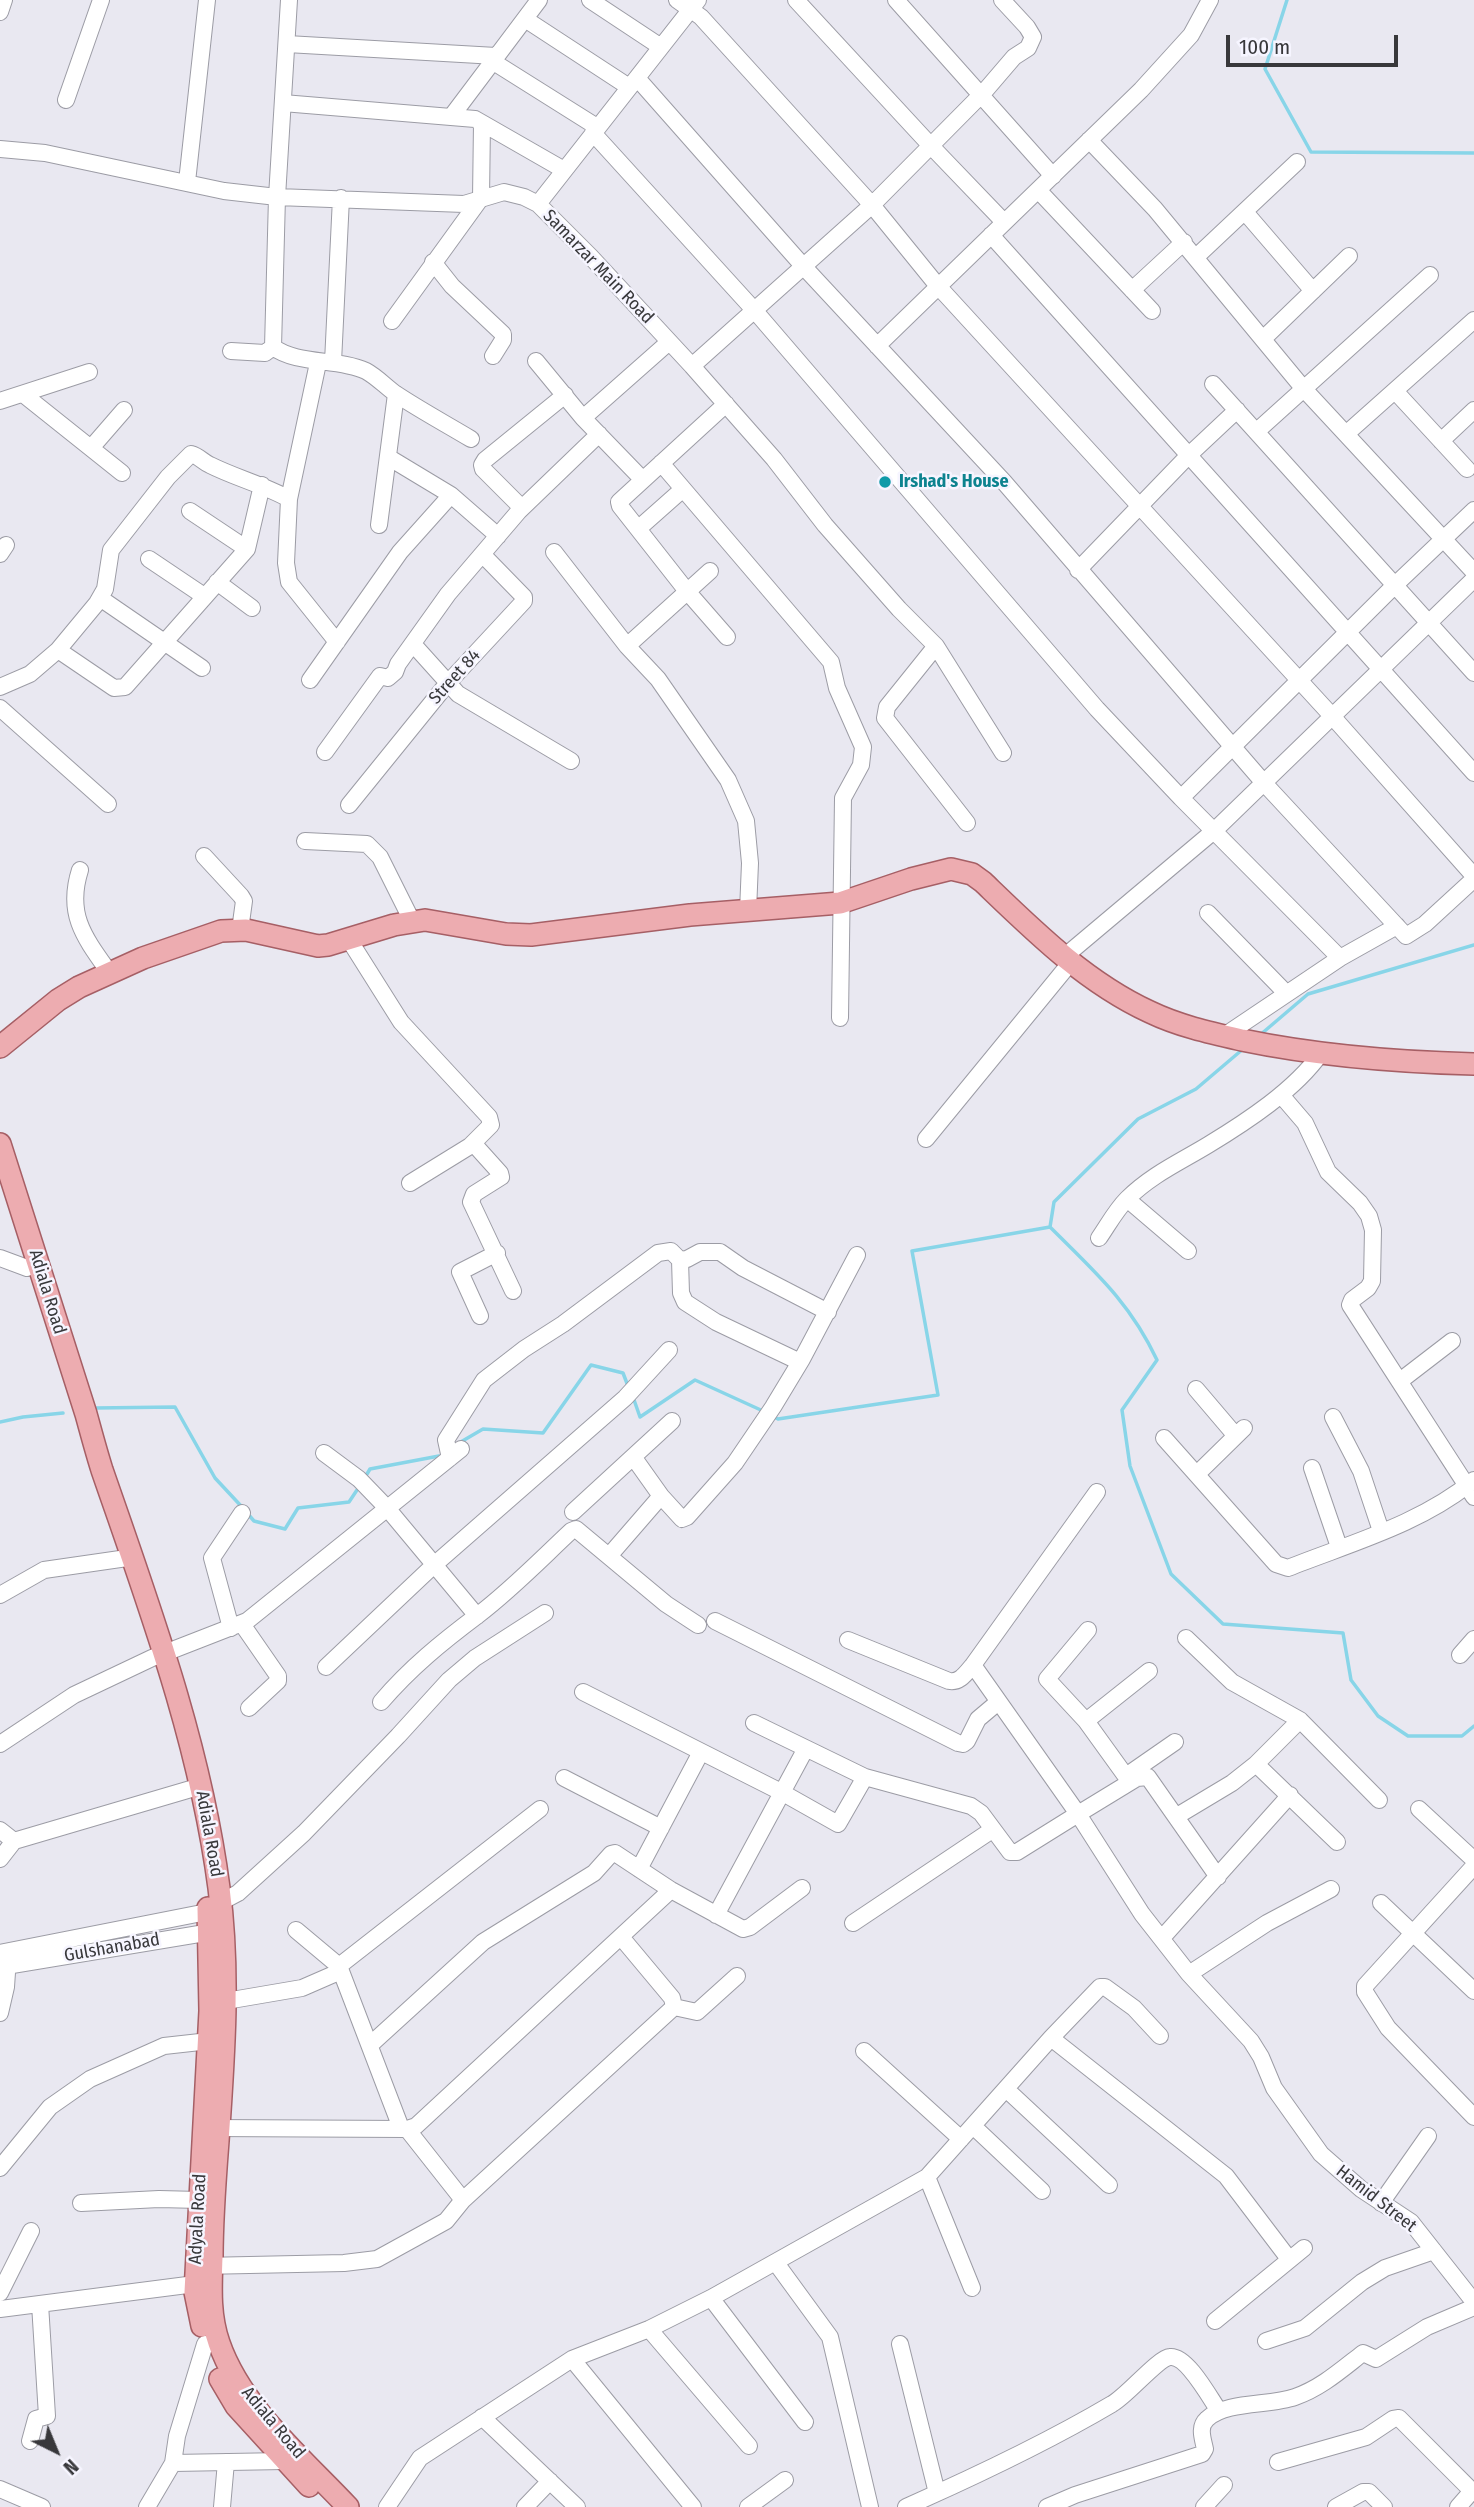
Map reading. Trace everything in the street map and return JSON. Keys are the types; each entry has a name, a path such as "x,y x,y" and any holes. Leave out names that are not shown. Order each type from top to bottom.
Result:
{"main road":[{"path":"0,1047 58,1000 109,972 220,931 240,930 270,934 318,946 412,921 531,935 840,903 930,873 951,869 972,874 1034,932 1068,959 1150,1012 1228,1037 1321,1054 1403,1062 1474,1064"},
{"name":"Adiala Road","path":"0,1144 158,1656 184,1720 226,1972 226,2001 211,2127 213,2201 201,2272 218,2342 234,2376 259,2412 348,2507"},
{"name":"Adiala Road","path":"0,1182 90,1470 127,1558"},
{"name":"Adiala Road","path":"195,1788 207,1885"},
{"name":"Adyala Road","path":"207,1885 216,1917 209,2041 211,2127 199,2200 205,2344 236,2406 330,2507"}],"street":[{"path":"0,12 4,0"},
{"path":"66,100 102,0"},
{"path":"187,182 207,0"},
{"path":"273,347 277,197 289,0"},
{"path":"451,117 539,0"},
{"path":"590,0 661,47"},
{"path":"796,0 1004,222"},
{"path":"896,0 1053,176"},
{"path":"692,366 872,205 981,96 1014,57 1027,48 1033,37 1016,6 1002,0"},
{"path":"877,346 1180,49 1210,0"},
{"path":"525,19 633,82 1004,482 1232,747 1406,936 1454,898 1474,877 1332,716 937,285 872,205 688,3 661,47 633,82 595,130 538,204"},
{"path":"287,44 494,59 595,130 755,311 1097,709 1340,958"},
{"path":"282,103 475,120 564,170"},
{"path":"392,321 481,198 482,123"},
{"path":"1089,140 1184,242 1303,388 1474,572"},
{"name":"Samarzar Main Road","path":"0,149 45,153 224,191 277,197 464,204 504,192 538,204 692,366 774,459 834,536 936,646 1003,753"},
{"path":"1196,257 1297,162"},
{"path":"1038,190 1152,311"},
{"path":"337,642 289,582 286,563 289,499 326,362 341,198"},
{"path":"1245,212 1313,291"},
{"path":"991,235 1474,773"},
{"path":"1132,290 1184,242"},
{"path":"1264,339 1349,256"},
{"path":"433,262 452,286 503,334 503,340 493,356"},
{"path":"1257,431 1430,275"},
{"path":"1346,435 1474,320"},
{"path":"583,418 669,342"},
{"path":"231,351 265,353 273,347"},
{"path":"273,347 285,354 366,371 396,394 471,439"},
{"path":"536,361 583,418 643,480"},
{"path":"0,401 89,372"},
{"path":"1213,384 1474,673"},
{"path":"1395,391 1467,469"},
{"path":"23,394 122,472"},
{"path":"379,525 396,394"},
{"path":"522,508 482,465 565,395"},
{"path":"726,404 620,502 620,506 727,637"},
{"path":"91,448 124,410"},
{"path":"1078,570 1189,455 1237,410"},
{"path":"1441,441 1474,410"},
{"path":"325,752 380,676 391,676 448,594 522,508 598,434"},
{"path":"0,687 30,674 58,650 105,589 111,550 191,454 289,499"},
{"path":"388,457 451,495 498,536"},
{"path":"661,463 831,662 838,688 863,747 861,765 843,798 839,1018"},
{"path":"58,650 114,688 125,687 247,549 262,485"},
{"path":"639,528 683,489"},
{"path":"310,680 400,552 451,495"},
{"path":"1181,798 1474,510"},
{"path":"190,511 247,549"},
{"path":"554,552 627,646 658,679 728,780 746,821 750,863 748,911"},
{"name":"Street 84","path":"349,805 447,684 523,601 524,597 483,555"},
{"path":"149,559 204,596"},
{"path":"627,646 710,571"},
{"path":"926,1139 1068,959 1214,831 1474,579"},
{"path":"216,582 252,608"},
{"path":"100,598 202,668"},
{"path":"413,644 458,694 571,761"},
{"path":"936,646 887,707 885,718 967,824"},
{"path":"0,708 108,804"},
{"path":"305,841 367,844 380,857 412,921"},
{"path":"204,856 244,901 240,930"},
{"path":"80,870 74,895 75,916 109,972"},
{"path":"1208,913 1286,993"},
{"path":"1228,1037 1286,993 1397,926"},
{"path":"348,938 401,1022 489,1117 491,1125 472,1143 410,1183"},
{"path":"1099,1238 1127,1199 1161,1171 1210,1144 1281,1095 1321,1054"},
{"path":"1164,1438 1276,1564 1288,1568 1381,1531 1472,1488 1350,1305 1372,1281 1373,1230 1360,1203 1328,1172 1305,1123 1281,1095"},
{"path":"472,1143 500,1173 501,1177 471,1198 513,1291"},
{"path":"1127,1199 1188,1251"},
{"path":"0,1744 74,1695 158,1656 236,1626 455,1453 446,1440 484,1380 658,1253 671,1251 680,1260 681,1293 685,1302 716,1322 800,1362"},
{"path":"680,1260 700,1252 720,1252 743,1268 828,1312"},
{"path":"480,1316 460,1272 497,1253"},
{"path":"634,1458 661,1496 682,1519 695,1511 735,1463 800,1362 857,1255"},
{"path":"0,1258 27,1268"},
{"path":"1400,1381 1452,1341"},
{"path":"326,1667 434,1566 625,1398 669,1350"},
{"path":"1196,1389 1240,1432 1197,1474"},
{"path":"1333,1417 1360,1471 1381,1531"},
{"path":"573,1512 672,1421"},
{"path":"324,1452 359,1479 387,1508 477,1616"},
{"path":"1312,1468 1339,1548"},
{"path":"848,1640 955,1682 972,1665 1097,1492"},
{"path":"609,1556 661,1496"},
{"path":"242,1513 212,1558 236,1626 278,1676 278,1681 249,1708"},
{"path":"381,1702 427,1653 477,1616 571,1531 576,1530 666,1604 698,1625"},
{"path":"0,1595 44,1570 127,1558"},
{"path":"216,1917 398,1736 449,1679 475,1658 545,1613"},
{"path":"715,1621 958,1743 964,1744 967,1741 978,1719 997,1703"},
{"path":"1088,1630 1047,1679 1086,1721 1128,1779"},
{"path":"1186,1638 1232,1682 1300,1720 1379,1800"},
{"path":"1460,1655 1474,1639"},
{"name":"Hamid Street","path":"972,1665 1077,1814 1142,1914 1189,1974 1251,2041 1274,2088 1321,2154 1361,2189 1411,2222 1474,2305"},
{"path":"1086,1721 1149,1671"},
{"path":"583,1692 783,1793 838,1824 865,1777"},
{"path":"1177,1816 1232,1783 1256,1764 1300,1720"},
{"path":"754,1723 865,1777 971,1807 981,1813 1007,1851 1017,1852 1128,1779 1175,1742"},
{"path":"716,1915 805,1750"},
{"path":"639,1869 701,1752"},
{"path":"1256,1764 1337,1842"},
{"path":"1128,1779 1148,1777 1218,1877"},
{"path":"564,1778 662,1828"},
{"path":"0,1859 14,1841 195,1788"},
{"path":"1162,1938 1290,1795"},
{"path":"226,2001 302,1988 340,1968 540,1809"},
{"path":"1419,1809 1474,1863 1365,1986 1365,1992 1388,2028 1474,2117"},
{"path":"0,1830 14,1841"},
{"path":"853,1923 992,1830"},
{"path":"370,2045 483,1942 594,1873 611,1853 743,1930 802,1888"},
{"path":"1189,1974 1267,1923 1331,1889"},
{"path":"211,2127 416,2126 671,1890"},
{"path":"1381,1903 1474,1991"},
{"name":"Gulshanabad","path":"4,1960 216,1917"},
{"path":"296,1930 340,1968 404,2128 463,2200"},
{"path":"621,1937 673,1998 674,2007"},
{"path":"0,2012 6,1987 4,1960"},
{"path":"674,2007 697,2012 737,1976"},
{"path":"387,2507 420,2458 572,2359 649,2329 710,2298 927,2177 1100,1987 1105,1987 1134,2008 1160,2036"},
{"path":"0,2309 40,2304 201,2272 377,2259 446,2221 463,2200 674,2007"},
{"path":"1051,2038 1226,2176 1289,2259"},
{"path":"0,2168 50,2106 90,2079 164,2046 209,2041"},
{"path":"864,2051 961,2139"},
{"path":"1006,2089 1109,2185"},
{"path":"973,2126 1042,2191"},
{"path":"1381,2203 1428,2136"},
{"path":"927,2177 972,2288"},
{"path":"81,2203 199,2200"},
{"path":"0,2293 31,2231"},
{"path":"1215,2322 1304,2248"},
{"path":"1266,2342 1305,2328 1362,2282 1385,2268 1434,2251"},
{"path":"776,2263 830,2337 870,2507"},
{"path":"710,2298 805,2422"},
{"path":"30,2441 36,2418 47,2416 40,2304"},
{"path":"1047,2507 1075,2495 1202,2454 1205,2449 1201,2430 1203,2423 1219,2411 1293,2398 1324,2384 1363,2353 1376,2359 1427,2327 1474,2305"},
{"path":"649,2329 749,2446"},
{"path":"148,2507 173,2463 177,2436 205,2344"},
{"path":"900,2344 930,2500"},
{"path":"906,2507 930,2500 1116,2402 1170,2357 1179,2358 1193,2372 1219,2411"},
{"path":"572,2359 694,2507"},
{"path":"482,2417 577,2507"},
{"path":"1278,2462 1366,2437 1393,2419 1399,2418 1473,2492 1458,2507"},
{"path":"173,2463 284,2460"},
{"path":"222,2507 226,2462"},
{"path":"750,2506 785,2480"},
{"path":"525,2507 550,2481"},
{"path":"1203,2507 1224,2484"},
{"path":"0,2489 41,2507"},
{"path":"1336,2507 1363,2492 1369,2492 1384,2507"}],"waterway":[{"path":"1287,0 1265,69 1311,152 1474,153"},
{"path":"1260,1035 1308,994 1474,945"},
{"path":"1243,1049 1196,1089 1138,1119 1054,1202 1050,1227 1123,1304 1157,1360 1122,1410 1130,1466 1171,1574 1223,1624 1343,1633 1351,1680 1378,1716 1408,1736 1462,1736 1474,1726"},
{"path":"774,1417 778,1419 938,1395 912,1251 1050,1227"},
{"path":"459,1443 483,1429 543,1433 591,1365 623,1373 628,1386"},
{"path":"633,1397 640,1417 695,1380 763,1411"},
{"path":"95,1408 175,1407 215,1478 242,1507"},
{"path":"0,1422 63,1413"},
{"path":"367,1474 370,1469 439,1456"},
{"path":"247,1513 254,1521 285,1529 298,1508 349,1502 357,1490"}],"place":[{"name":"Irshad's House","path":"885,482"}]}
